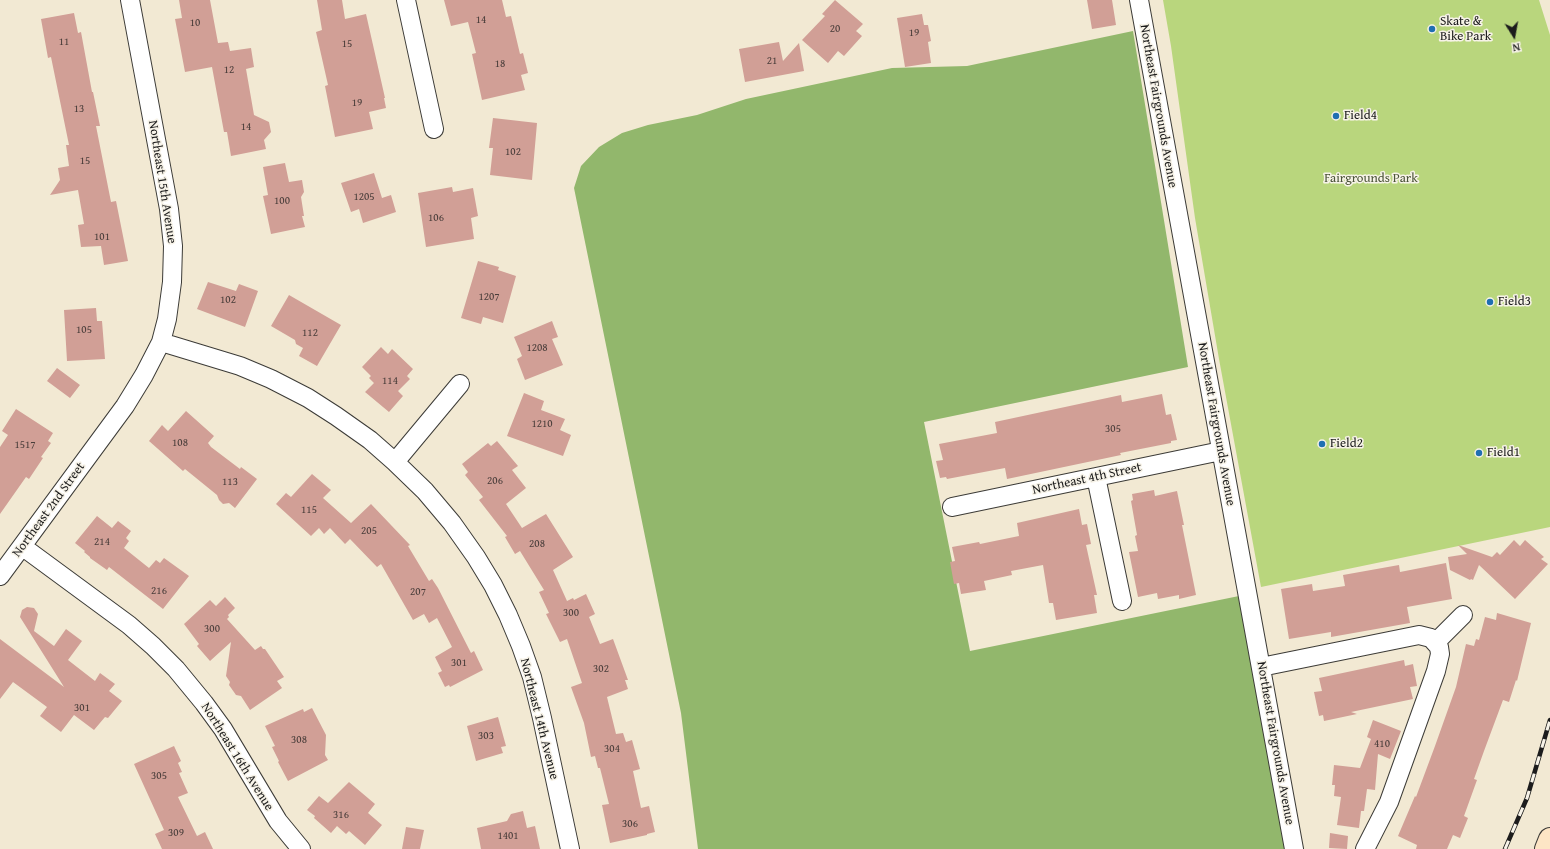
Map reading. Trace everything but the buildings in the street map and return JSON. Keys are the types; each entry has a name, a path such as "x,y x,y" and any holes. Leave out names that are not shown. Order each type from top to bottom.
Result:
{"main road":[{"path":"1546,849 1550,839"}],"street":[{"name":"Northeast 15th Avenue","path":"98,443 125,406 144,375 161,342 167,319 172,282 173,246 169,208 130,0"},
{"path":"406,0 434,129"},
{"name":"Northeast Fairgrounds Avenue","path":"1139,0 1294,849"},
{"name":"Northeast 14th Avenue","path":"161,342 240,366 271,379 308,398 370,440 425,491 452,523 476,557 493,585 521,646 542,718 570,849"},
{"path":"395,462 460,384"},
{"name":"Northeast 2nd Street","path":"0,576 23,547 98,443"},
{"name":"Northeast 4th Street","path":"952,507 1221,451"},
{"path":"1096,477 1122,601"},
{"name":"Northeast 16th Avenue","path":"23,547 129,625 176,669 223,729 278,822 299,848"},
{"path":"1436,642 1463,615"},
{"path":"1261,667 1419,635 1431,638 1440,647 1436,671 1389,802 1365,849"}],"green space":[{"name":"Fairgrounds Park","path":"1163,0 1539,0 1550,35 1550,527 1261,587 1219,359 1195,218 1171,46"},
{"path":"1133,31 1188,367 924,422 970,651 1239,596 1285,849 698,849 681,713 574,188 581,166 599,147 622,133 648,125 697,115 746,99 892,68 967,66"}],"railway":[{"path":"1505,849 1527,798 1550,720"}],"place":[{"name":"Skate & Bike Park","path":"1432,29"},
{"name":"Field4","path":"1336,116"},
{"name":"Field3","path":"1490,302"},
{"name":"Field2","path":"1322,444"},
{"name":"Field1","path":"1479,453"}]}
